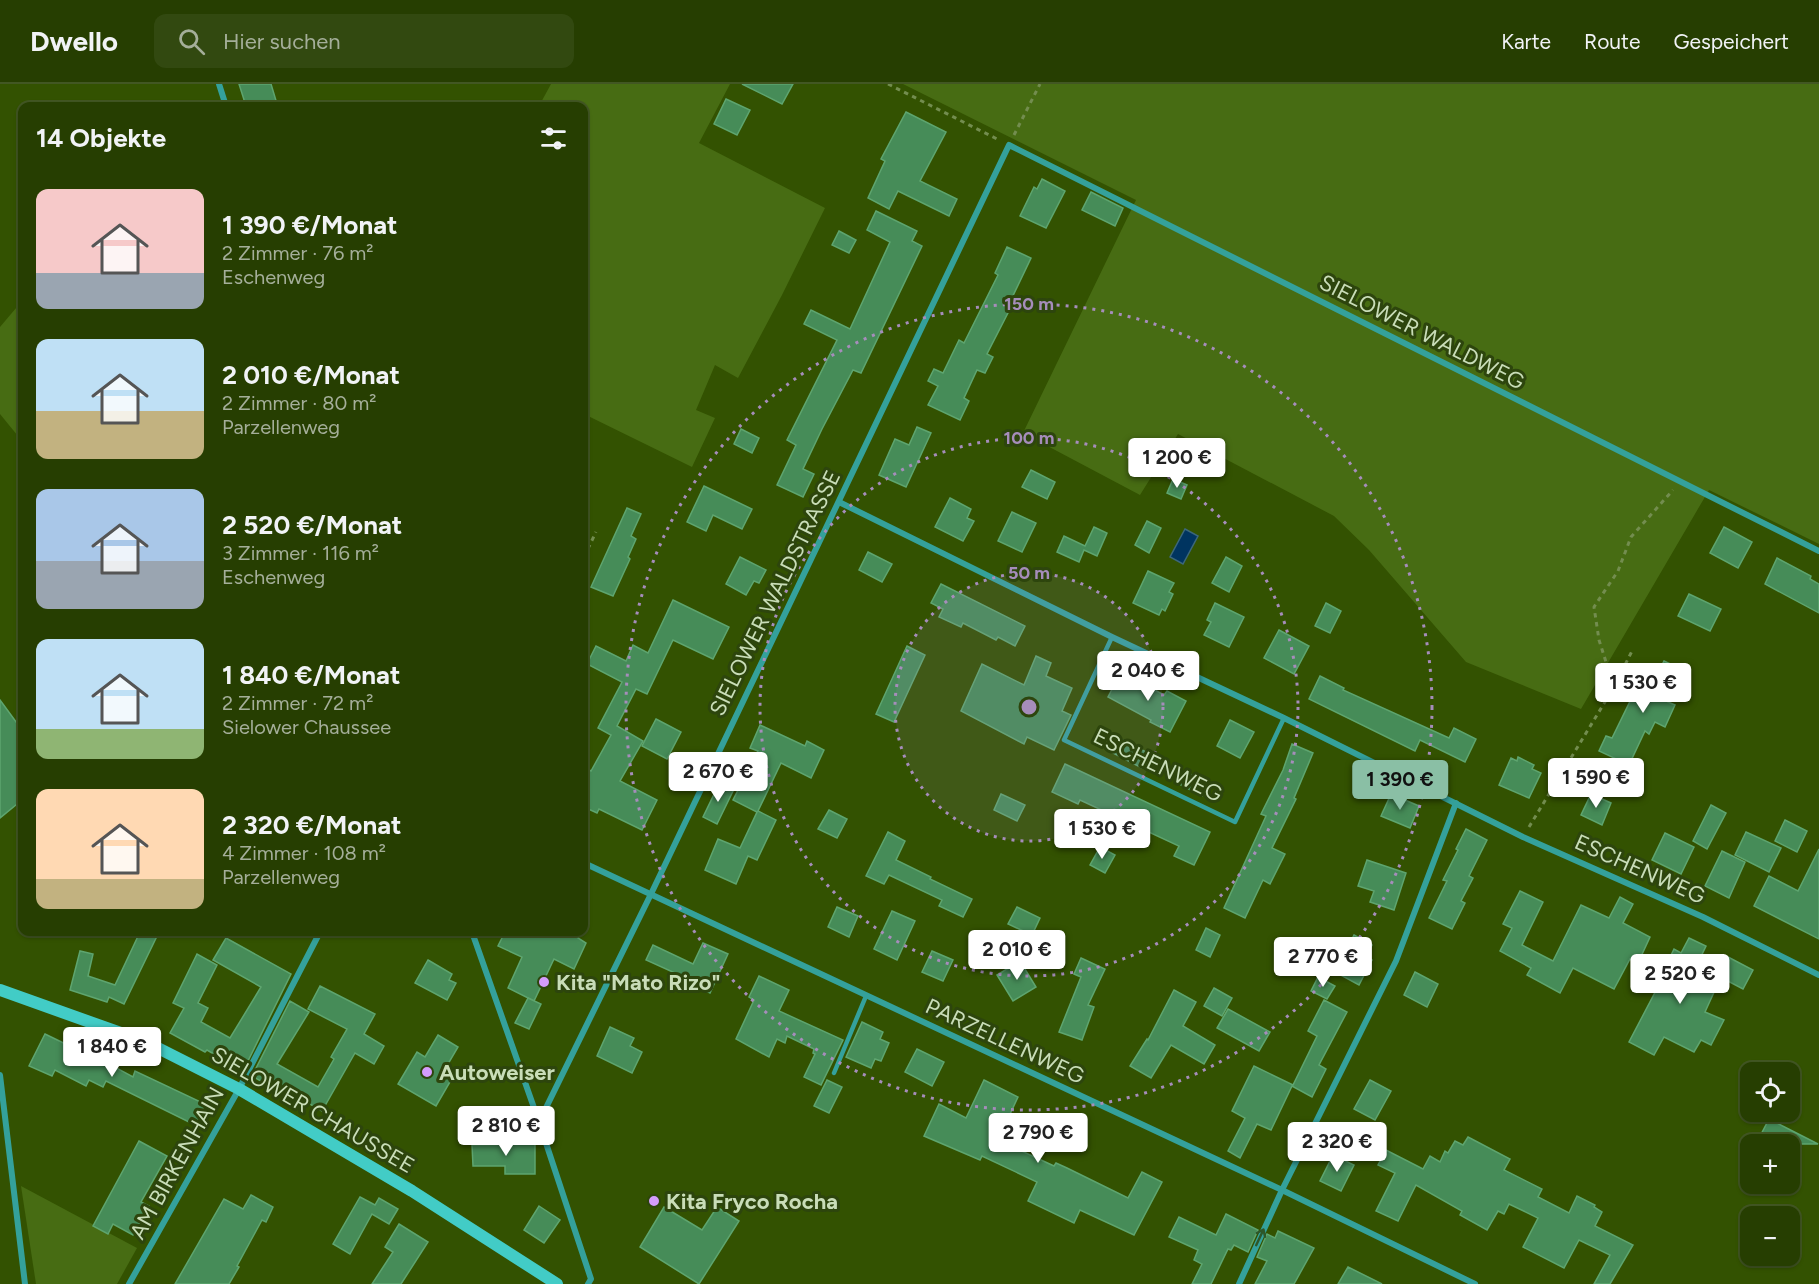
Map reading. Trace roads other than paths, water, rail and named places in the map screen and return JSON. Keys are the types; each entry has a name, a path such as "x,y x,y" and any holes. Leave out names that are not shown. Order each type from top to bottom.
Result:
{"main road":[{"name":"SIELOWER CHAUSSEE","path":"0,990 146,1042 239,1089 412,1191 557,1284"}],"street":[{"path":"219,84 225,102"},
{"name":"SIELOWER WALDWEG","path":"1009,145 1819,551"},
{"name":"SIELOWER WALDSTRASSE","path":"539,1122 651,894 1009,145"},
{"name":"ESCHENWEG","path":"839,502 1523,837 1703,917 1819,975"},
{"path":"1239,1284 1282,1190 1396,961 1456,803"},
{"name":"PARZELLENWEG","path":"588,865 1282,1190 1475,1284"},
{"name":"AM BIRKENHAIN","path":"129,1284 239,1089 318,936"},
{"path":"473,936 591,1279 588,1284"},
{"path":"0,1075 25,1284"}],"lane":[{"name":"ESCHENWEG","path":"1112,637 1064,740 1224,817 1235,822 1284,718"},
{"path":"834,1073 866,996"}],"water":[{"path":"1185,529 1198,536 1183,564 1170,557"}],"place":[{"name":"Kita \"Mato Rizo\"","path":"544,982"},
{"name":"Autoweiser","path":"427,1072"},
{"name":"Kita Fryco Rocha","path":"654,1201"}]}
